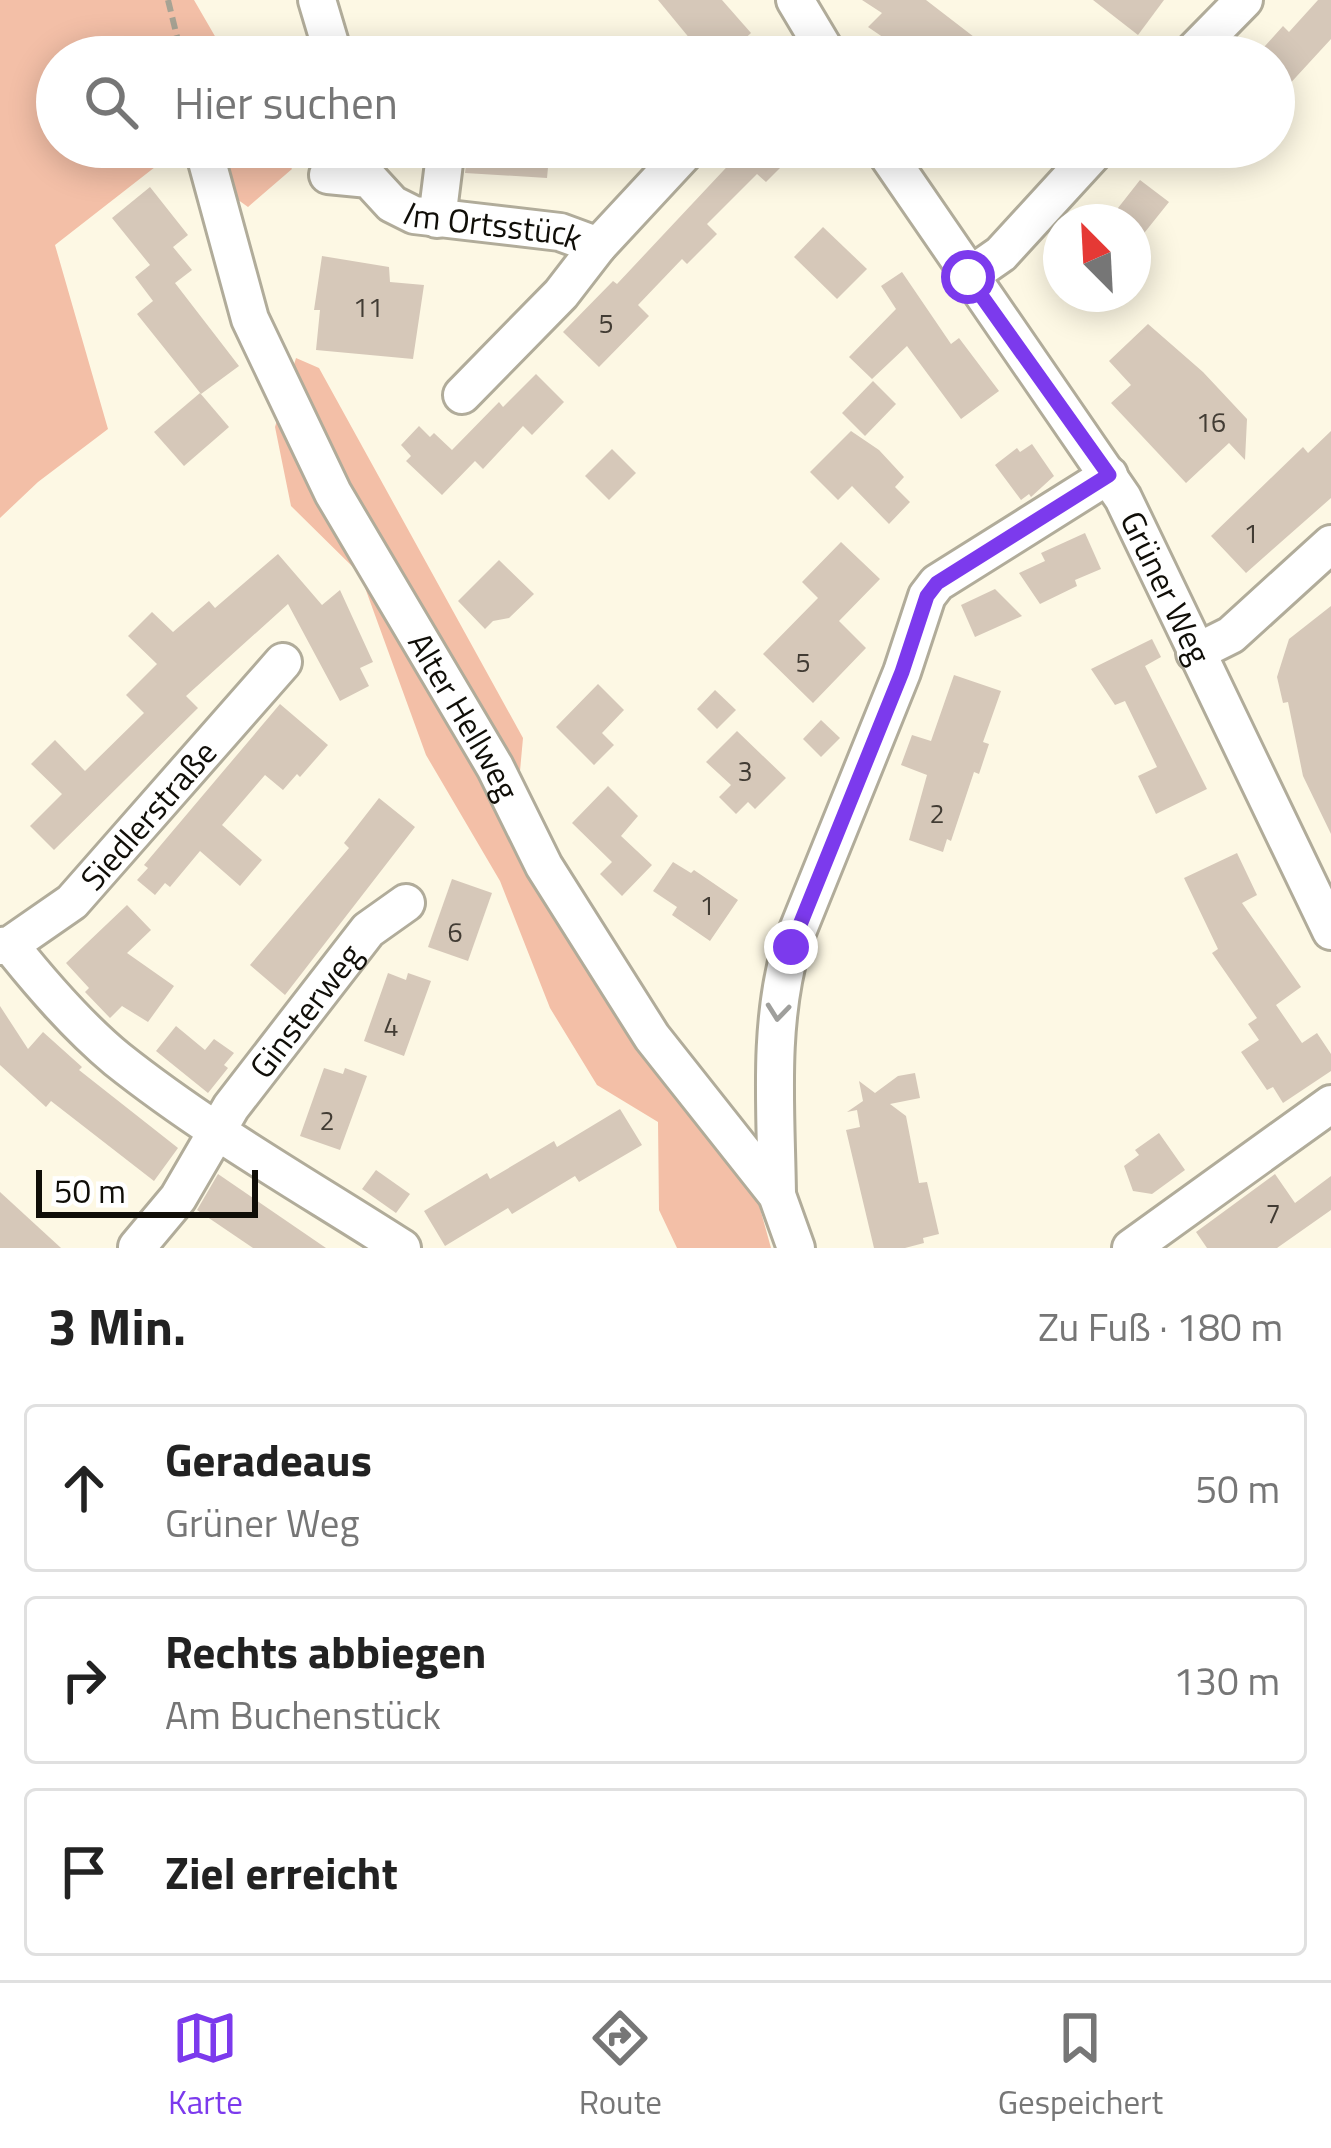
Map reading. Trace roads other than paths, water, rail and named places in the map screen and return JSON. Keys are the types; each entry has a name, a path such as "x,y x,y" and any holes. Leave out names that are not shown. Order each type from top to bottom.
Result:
{"street":[{"path":"317,0 328,36"},
{"path":"795,0 809,36"},
{"path":"1209,36 1244,0"},
{"name":"Alter Hellweg","path":"209,168 250,319 333,493 495,767 544,866 652,1037 777,1195 796,1248"},
{"name":"Im Ortsstück","path":"328,175 349,168"},
{"name":"Im Ortsstück","path":"368,168 392,203 414,215 560,232 598,246"},
{"path":"437,219 443,168"},
{"name":"Im Ortsstück","path":"462,395 561,294 670,168"},
{"name":"Grüner Weg","path":"896,168 1109,475 1331,931"},
{"path":"968,277 1001,254 1080,168"},
{"path":"777,1195 776,1021 781,983 927,596 937,583 1109,475"},
{"path":"1195,653 1231,635 1331,544"},
{"name":"Siedlerstraße","path":"5,945 72,902 283,662"},
{"name":"Ginsterweg","path":"137,1246 178,1198 231,1107 368,930 406,903"},
{"path":"5,945 116,1058 219,1131 402,1248"},
{"path":"1145,1238 1331,1105"}]}
